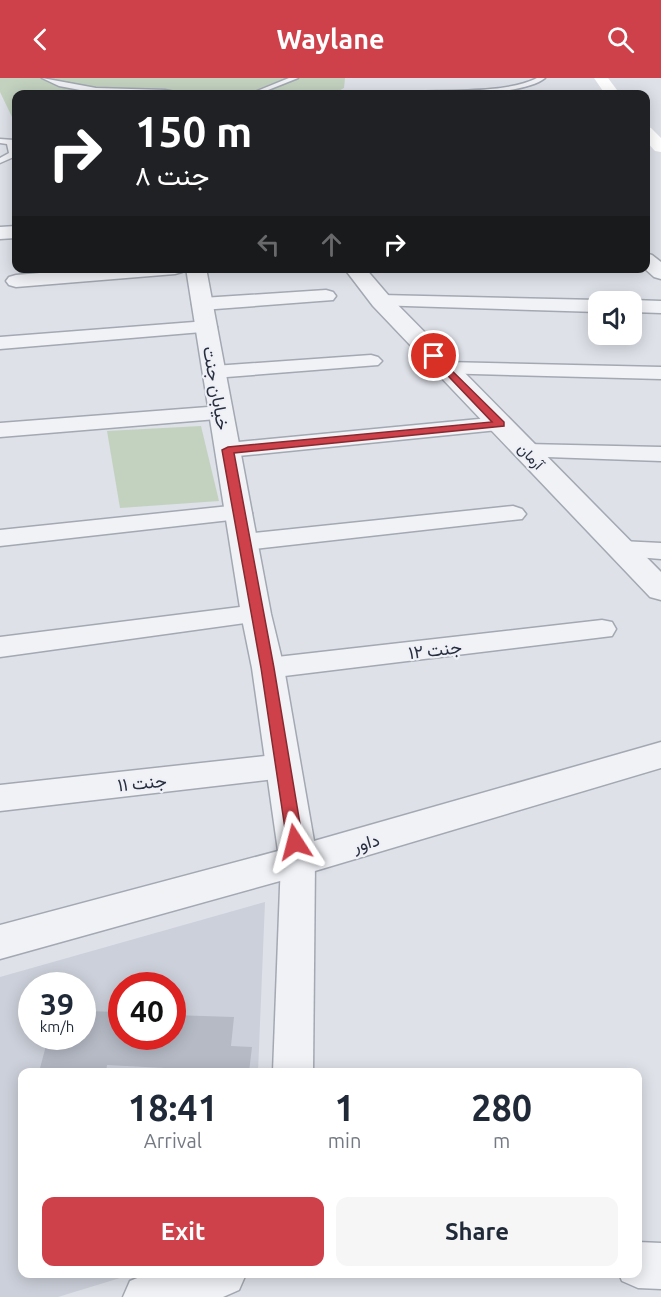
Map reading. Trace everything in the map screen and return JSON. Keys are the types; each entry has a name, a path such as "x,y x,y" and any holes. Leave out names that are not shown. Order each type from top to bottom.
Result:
{"street":[{"path":"16,281 114,273"},
{"name":"خیابان جنت","path":"197,273 256,614 268,668 298,861"},
{"name":"آرمان","path":"358,273 381,301 661,590"},
{"path":"0,343 326,296"},
{"path":"381,301 588,306"},
{"path":"642,306 661,307"},
{"path":"214,372 371,361"},
{"path":"446,368 661,373"},
{"path":"0,430 221,414"},
{"path":"228,450 500,424"},
{"path":"526,451 661,454"},
{"path":"0,538 239,513"},
{"path":"244,542 513,514"},
{"path":"621,549 661,551"},
{"path":"0,647 256,614"},
{"name":"جنت ۱۲","path":"268,668 602,629"},
{"name":"داور","path":"0,942 298,861 661,755"},
{"name":"جنت ۱۱","path":"0,798 283,766"},
{"path":"292,1068 298,861"},
{"path":"642,1265 661,1266"},
{"path":"146,1297 210,1278"}],"lane":[{"path":"45,78 84,90 164,88 170,90"},
{"path":"264,90 295,78"},
{"path":"477,90 513,88 535,83 542,78"},
{"path":"0,141 11,142 12,148"}],"shaded area":[{"path":"265,902 258,1068 18,1068 18,1278 120,1278 58,1297 0,1297 0,977"}],"green space":[{"path":"0,78 345,78 344,88 340,90 12,90 12,117 0,92"},
{"path":"201,426 219,501 120,508 107,431"}],"building":[{"path":"96,1011 108,1012 108,1050 186,1050 186,1015 234,1017 231,1046 252,1047 249,1068 107,1065 107,1068 40,1068 45,1050 96,1050"}],"route":[{"path":"295,842 268,668 256,614 228,450 500,424 434,356"}]}
